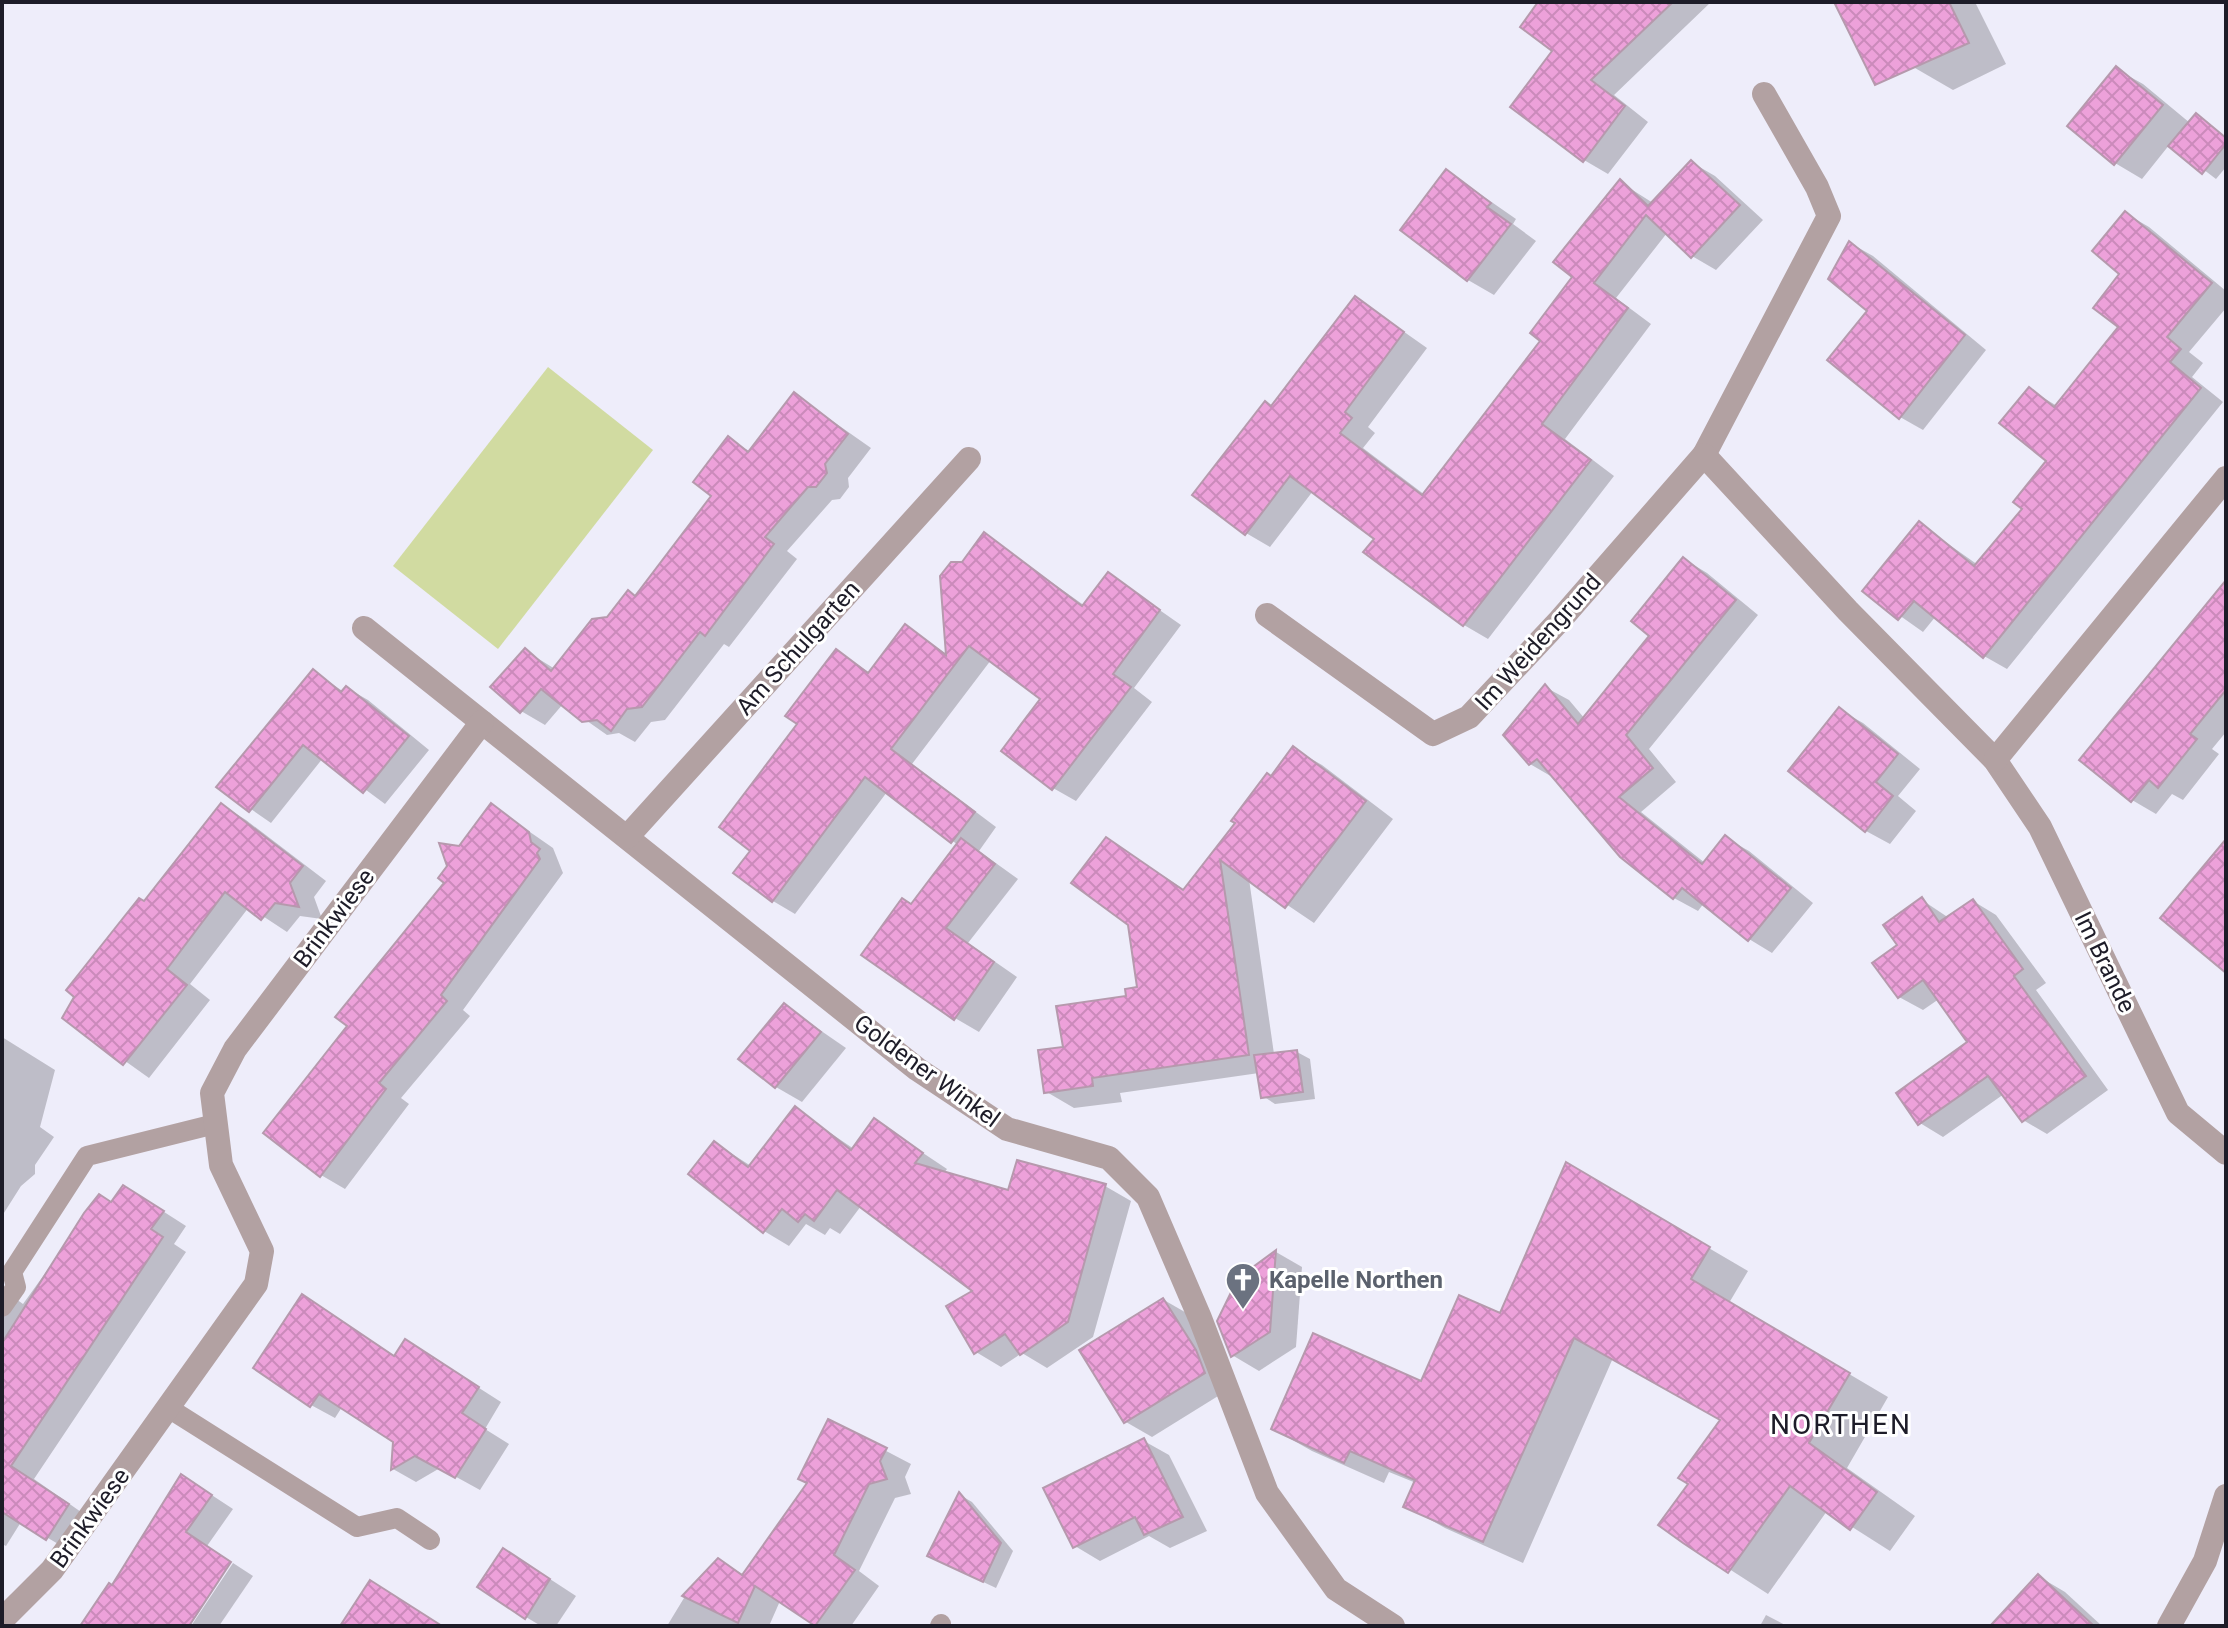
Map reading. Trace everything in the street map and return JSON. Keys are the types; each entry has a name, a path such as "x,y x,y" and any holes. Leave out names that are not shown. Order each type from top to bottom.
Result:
{"street":[{"name":"Im Weidengrund","path":"1267,615 1433,734 1469,717 1704,455 1829,216 1817,187 1764,94"},
{"name":"Im Brande","path":"1704,455 1848,611 1995,760 2040,827 2178,1113 2226,1153"},
{"name":"Am Schulgarten","path":"627,837 969,459"},
{"path":"1995,760 2226,478"},
{"name":"Goldener Winkel","path":"364,628 917,1069 1007,1129 1109,1158 1148,1197 1200,1318 1267,1493 1336,1589 1393,1626"},
{"name":"Brinkwiese","path":"2,1620 52,1570 170,1409 256,1284 262,1251 221,1165 212,1093 235,1049 482,722"},
{"path":"2169,1626 2205,1561 2226,1496"}],"lane":[{"path":"2,1307 16,1287 12,1272 87,1156 215,1124"},
{"path":"170,1409 357,1527 397,1518 430,1540"}],"green space":[{"path":"548,367 653,450 498,649 393,566"}],"building":[{"path":"1538,2 1673,2 1591,80 1625,106 1583,162 1510,107 1552,51 1520,27"},
{"path":"1834,2 1949,2 1969,43 1875,85"},
{"path":"2116,66 2163,105 2114,165 2067,126"},
{"path":"2196,113 2226,138 2226,144 2202,174 2168,146"},
{"path":"1691,160 1740,205 1691,258 1646,215 1594,283 1628,308 1542,424 1591,460 1463,626 1363,552 1374,539 1290,476 1245,535 1192,495 1265,401 1271,406 1355,296 1404,332 1345,412 1352,418 1340,433 1422,495 1540,341 1530,333 1572,277 1553,262 1620,179 1648,206"},
{"path":"1446,169 1491,203 1487,207 1511,224 1467,281 1400,230"},
{"path":"2125,211 2212,283 2167,337 2181,349 2170,362 2201,388 1983,658 1914,601 1898,620 1862,591 1919,521 1974,566 2022,509 2013,502 2046,461 1999,423 2029,387 2054,407 2118,327 2093,308 2119,274 2092,251"},
{"path":"1849,241 1965,335 1899,419 1827,360 1867,311 1828,279"},
{"path":"794,392 848,434 825,464 827,473 816,487 808,487 765,537 774,544 705,636 700,632 642,707 627,709 611,731 597,720 582,722 541,689 520,713 490,687 525,648 551,671 592,619 607,617 628,590 635,596 711,496 693,482 728,436 748,452"},
{"path":"984,532 1082,606 1108,572 1160,610 1113,674 1131,687 1052,790 1001,751 1040,699 969,646 891,749 975,812 951,843 865,777 772,902 733,873 750,851 719,827 797,724 785,716 836,649 868,673 905,624 946,655 940,576 951,562 962,562"},
{"path":"1683,557 1736,600 1626,735 1653,768 1619,797 1702,864 1725,835 1791,888 1748,941 1682,888 1673,899 1620,857 1537,759 1529,765 1503,735 1545,684 1578,724 1649,636 1631,621"},
{"path":"2226,580 2226,690 2190,734 2197,739 2158,788 2149,780 2131,802 2079,760"},
{"path":"313,669 341,692 346,686 409,736 363,793 303,745 249,812 216,787"},
{"path":"1839,707 1898,754 1876,782 1893,796 1865,832 1788,771"},
{"path":"1293,746 1366,801 1285,908 1220,860 1249,1055 1092,1078 1093,1086 1044,1093 1038,1050 1063,1047 1056,1006 1126,996 1125,989 1137,987 1128,925 1071,883 1106,837 1183,890 1235,823 1231,821 1267,773 1271,776"},
{"path":"221,803 303,866 290,883 299,907 275,903 261,920 225,892 167,969 187,985 123,1065 62,1018 74,997 66,990 139,898 144,901"},
{"path":"491,803 529,832 531,842 540,849 537,853 540,859 441,995 447,1001 379,1083 386,1089 320,1177 263,1133 347,1026 335,1017 444,883 438,878 447,866 439,843 459,846"},
{"path":"961,838 995,864 946,928 994,962 954,1020 861,955 902,898 911,904"},
{"path":"2226,839 2226,973 2160,918"},
{"path":"1922,897 1939,922 1973,899 2023,969 2014,976 2086,1076 2022,1122 1988,1076 1918,1125 1896,1093 1967,1042 1923,980 1898,998 1872,963 1897,945 1883,925"},
{"path":"784,1003 821,1032 775,1088 738,1059"},
{"path":"1297,1050 1303,1092 1261,1098 1254,1055"},
{"path":"795,1106 851,1150 874,1118 923,1153 915,1163 1008,1190 1017,1160 1106,1184 1068,1322 1020,1355 1005,1334 974,1354 946,1306 972,1291 837,1190 814,1221 805,1214 798,1222 782,1209 763,1233 688,1174 714,1141 748,1167"},
{"path":"1566,1162 1710,1247 1691,1279 1850,1373 1809,1443 1877,1492 1850,1530 1790,1486 1728,1573 1683,1543 1658,1525 1688,1484 1678,1478 1720,1420 1574,1338 1483,1542 1403,1507 1415,1480 1350,1451 1344,1463 1271,1429 1313,1333 1421,1381 1459,1295 1500,1313"},
{"path":"123,1185 164,1211 151,1229 163,1237 11,1466 69,1504 46,1540 2,1512 2,1343 84,1213 99,1194 111,1202"},
{"name":"Kapelle Northen","path":"1276,1250 1270,1332 1231,1357 1217,1321 1238,1278"},
{"path":"302,1294 394,1356 405,1339 479,1387 462,1413 486,1429 455,1478 415,1456 391,1470 393,1442 319,1394 310,1407 253,1368"},
{"path":"1163,1298 1196,1350 1205,1373 1124,1423 1079,1350"},
{"path":"828,1419 887,1448 880,1461 887,1479 869,1484 834,1555 855,1570 815,1626 755,1586 738,1623 682,1596 718,1558 742,1575 807,1483 798,1479"},
{"path":"1144,1438 1183,1517 1144,1535 1135,1517 1073,1548 1043,1488"},
{"path":"181,1474 212,1495 186,1532 231,1562 189,1626 80,1626 109,1583 112,1585"},
{"path":"959,1492 1001,1543 983,1582 927,1556"},
{"path":"503,1548 550,1579 525,1619 477,1587"},
{"path":"2038,1574 2094,1626 1990,1626"},
{"path":"370,1580 442,1626 340,1626"}],"place":[{"name":"Kapelle Northen","path":"1243,1311"}],"district":[{"name":"NORTHEN","path":"1841,1424"}]}
